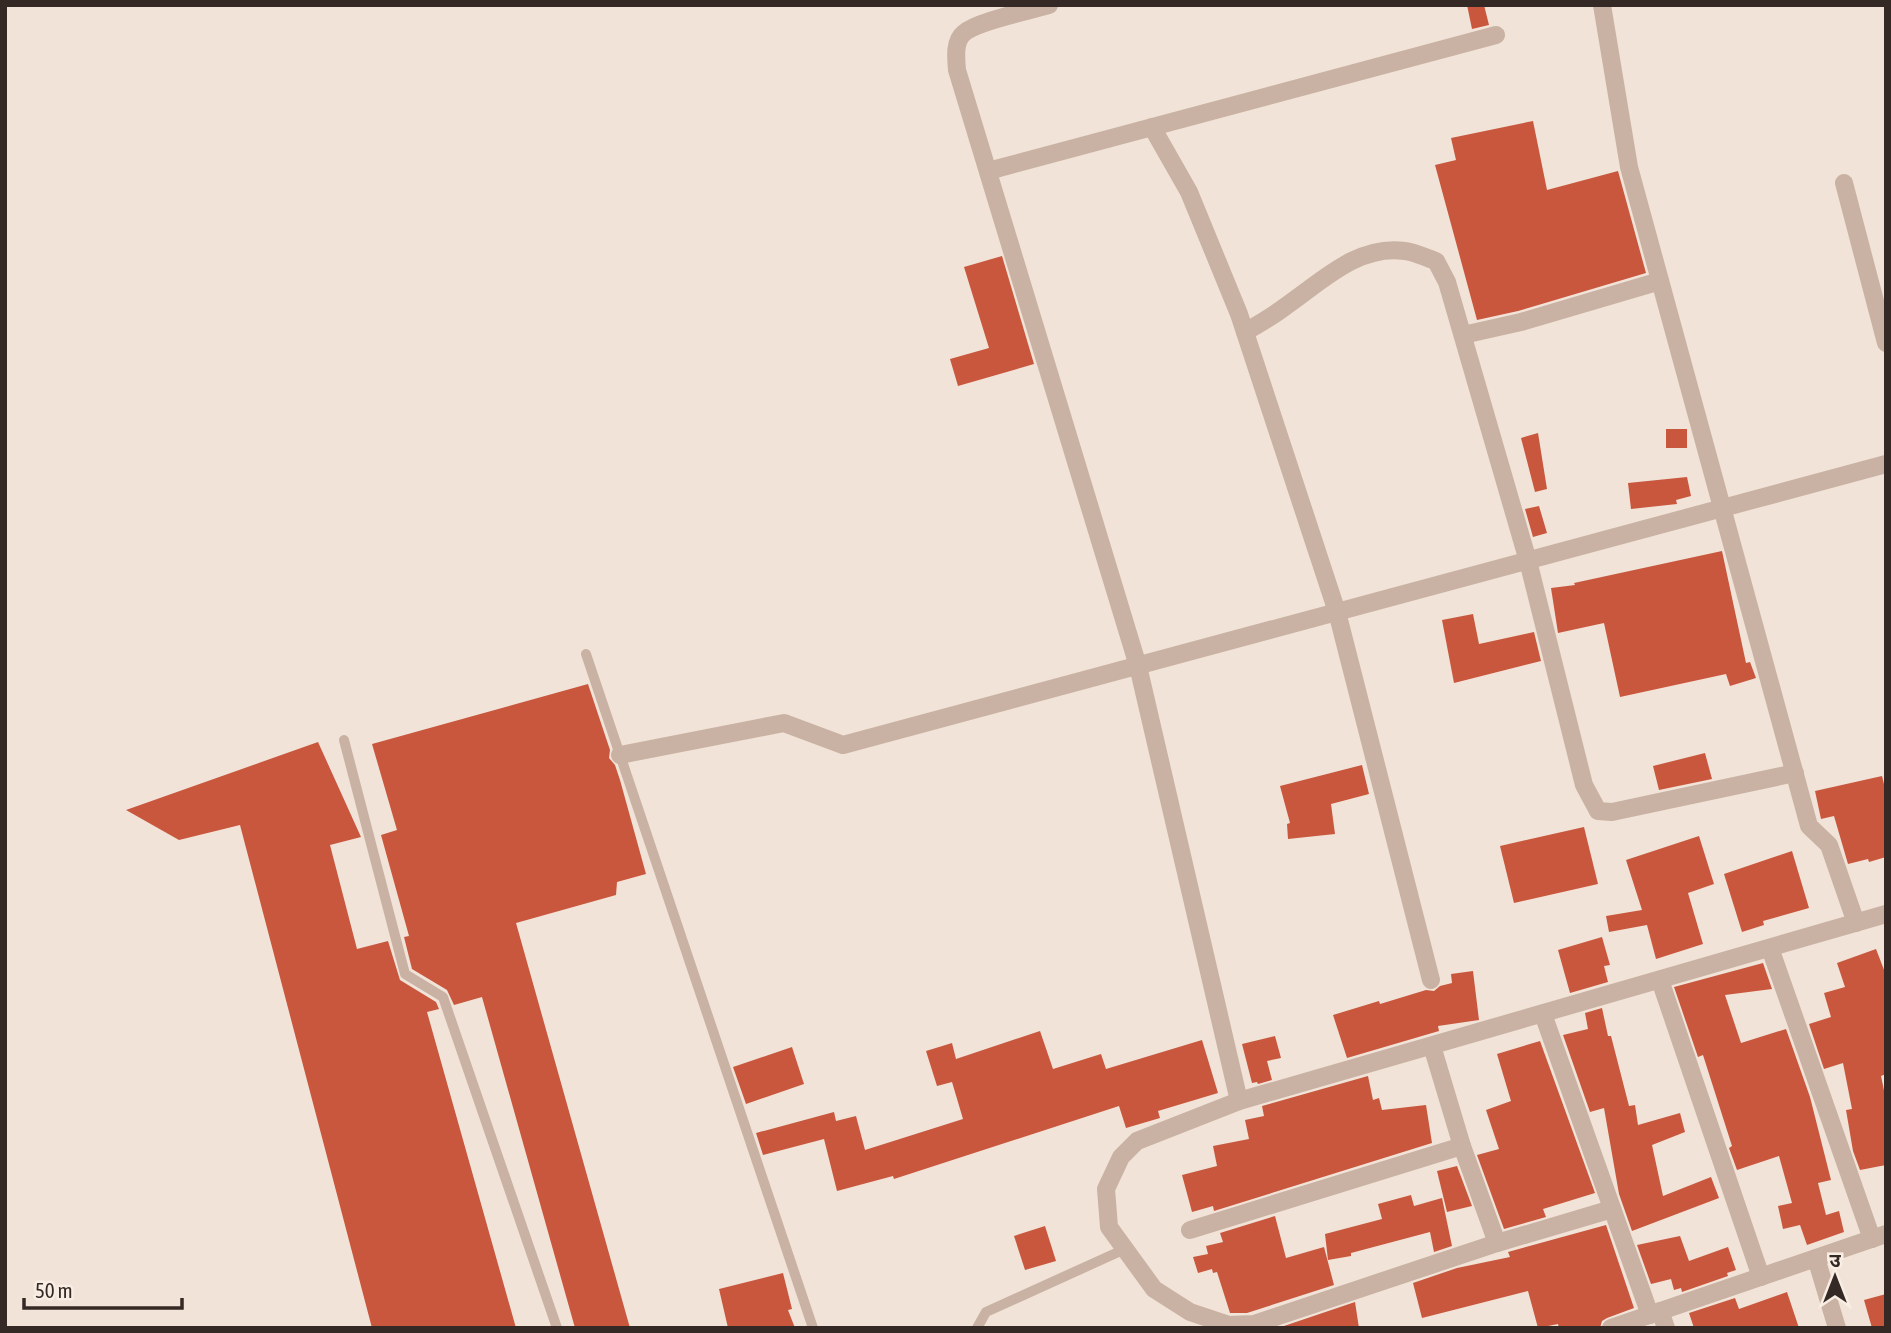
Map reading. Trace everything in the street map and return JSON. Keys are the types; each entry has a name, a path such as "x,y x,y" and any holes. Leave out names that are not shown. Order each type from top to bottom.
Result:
{"street":[{"path":"1049,5 981,24 964,33 955,56 957,70 1138,666 1239,1101"},
{"path":"1602,5 1629,167 1809,826 1829,845 1856,923"},
{"path":"988,171 1496,35"},
{"path":"1152,127 1189,192 1245,332 1337,612 1431,980"},
{"path":"1844,183 1886,343"},
{"path":"1245,332 1339,267 1361,257 1406,251 1436,261 1447,282 1528,561 1584,785 1598,811 1612,812 1676,800 1795,774"},
{"path":"1463,335 1521,322 1660,281"},
{"path":"620,755 784,723 843,745 1886,464"},
{"path":"1612,1209 1497,1243 1254,1324 1229,1325 1190,1312 1154,1290 1109,1227 1106,1189 1121,1157 1137,1141 1239,1101 1886,914"},
{"path":"1611,1328 1658,1318 1761,1277 1879,1236 1769,948"},
{"path":"1660,980 1761,1277"},
{"path":"1543,1014 1612,1209 1658,1318"},
{"path":"1432,1046 1462,1146 1497,1243"},
{"path":"1190,1230 1462,1146"},
{"path":"1816,1258 1837,1328"}],"lane":[{"path":"586,654 813,1328"},
{"path":"344,740 405,974 443,997 557,1328"},
{"path":"978,1328 986,1312 1125,1249"}],"building":[{"path":"1467,5 1484,5 1489,25 1472,29"},
{"path":"1533,121 1547,190 1618,171 1646,273 1518,311 1477,320 1435,165 1456,160 1451,138"},
{"path":"1002,256 1034,364 958,386 950,359 989,348 964,267"},
{"path":"1666,429 1687,429 1687,448 1666,448"},
{"path":"1538,433 1547,489 1535,492 1521,438"},
{"path":"1687,477 1691,496 1676,500 1677,504 1631,509 1628,483"},
{"path":"1539,506 1547,533 1533,537 1525,509"},
{"path":"1722,551 1746,663 1750,662 1756,678 1730,686 1726,674 1620,697 1604,623 1558,633 1551,588 1575,585 1574,583"},
{"path":"1473,614 1479,644 1534,632 1541,661 1454,683 1442,620"},
{"path":"588,684 610,750 609,758 615,765 620,780 646,874 617,882 616,895 516,923 630,1328 575,1328 482,997 454,1005 447,990 412,969 404,937 409,936 381,835 397,830 372,744"},
{"path":"318,742 361,837 330,845 357,949 388,941 400,980 436,1002 439,1009 427,1012 516,1328 372,1328 240,825 179,840 126,810"},
{"path":"1705,753 1712,779 1659,790 1653,766"},
{"path":"1362,765 1369,794 1331,804 1335,834 1288,839 1287,824 1290,823 1280,786"},
{"path":"1882,776 1886,792 1886,857 1848,864 1834,816 1821,819 1815,791"},
{"path":"1584,827 1598,884 1514,903 1500,846"},
{"path":"1699,836 1714,884 1688,893 1703,944 1656,959 1647,925 1609,932 1606,916 1642,910 1626,860"},
{"path":"1792,851 1809,908 1763,921 1764,925 1742,932 1724,874"},
{"path":"1602,937 1610,965 1604,966 1608,982 1570,993 1558,950"},
{"path":"1876,949 1886,975 1886,1074 1881,1076 1886,1100 1886,1165 1860,1170 1853,1151 1846,1110 1852,1109 1843,1063 1824,1069 1809,1024 1831,1017 1824,993 1845,987 1837,963"},
{"path":"1763,963 1772,989 1725,995 1741,1043 1786,1029 1810,1097 1831,1180 1818,1183 1826,1215 1839,1211 1844,1232 1807,1245 1800,1225 1783,1229 1778,1206 1792,1203 1779,1156 1737,1170 1703,1055 1698,1057 1674,987"},
{"path":"1473,971 1479,1020 1438,1026 1439,1031 1347,1058 1333,1015 1379,1001 1380,1004 1426,990 1434,991 1440,986 1452,983 1451,974"},
{"path":"1602,1008 1629,1106 1635,1105 1638,1125 1680,1113 1685,1132 1652,1145 1663,1196 1711,1177 1719,1198 1632,1231 1619,1194 1604,1108 1590,1112 1563,1035 1588,1029 1585,1013"},
{"path":"1040,1031 1053,1069 1101,1054 1106,1069 1202,1040 1218,1093 1158,1111 1160,1118 1126,1128 1119,1106 894,1179 893,1176 837,1191 824,1139 763,1155 756,1133 834,1112 836,1121 856,1116 865,1150 963,1119 952,1082 937,1086 926,1051 952,1043 956,1059"},
{"path":"1275,1036 1281,1058 1267,1061 1272,1080 1252,1083 1242,1044"},
{"path":"1540,1041 1595,1193 1543,1209 1546,1217 1504,1229 1477,1155 1499,1149 1486,1110 1511,1101 1497,1054"},
{"path":"792,1047 804,1084 746,1104 733,1067"},
{"path":"1368,1076 1373,1100 1379,1098 1382,1110 1426,1105 1432,1143 1214,1211 1213,1206 1192,1212 1182,1175 1217,1166 1213,1146 1249,1139 1245,1120 1264,1116 1262,1106"},
{"path":"1457,1166 1472,1206 1447,1212 1437,1171"},
{"path":"1411,1195 1414,1206 1442,1198 1452,1246 1434,1252 1430,1232 1351,1253 1351,1256 1328,1260 1325,1234 1382,1219 1378,1204"},
{"path":"1275,1216 1286,1258 1324,1247 1334,1285 1247,1313 1230,1313 1217,1272 1213,1273 1212,1269 1198,1273 1193,1257 1208,1254 1206,1246 1223,1242 1220,1233"},
{"path":"1606,1225 1634,1308 1607,1318 1602,1321 1600,1328 1559,1328 1558,1324 1538,1328 1528,1291 1422,1318 1413,1283 1457,1268 1510,1257 1508,1252"},
{"path":"1045,1226 1056,1261 1025,1270 1014,1236"},
{"path":"1680,1236 1689,1261 1728,1247 1736,1270 1727,1273 1728,1276 1682,1292 1681,1288 1674,1290 1671,1279 1651,1284 1637,1245"},
{"path":"783,1273 792,1309 788,1310 795,1328 728,1328 719,1289"},
{"path":"1787,1292 1799,1328 1694,1328 1689,1313 1735,1298 1739,1309"},
{"path":"1886,1294 1886,1328 1872,1328 1864,1300"},
{"path":"1355,1302 1359,1328 1284,1326"}]}
